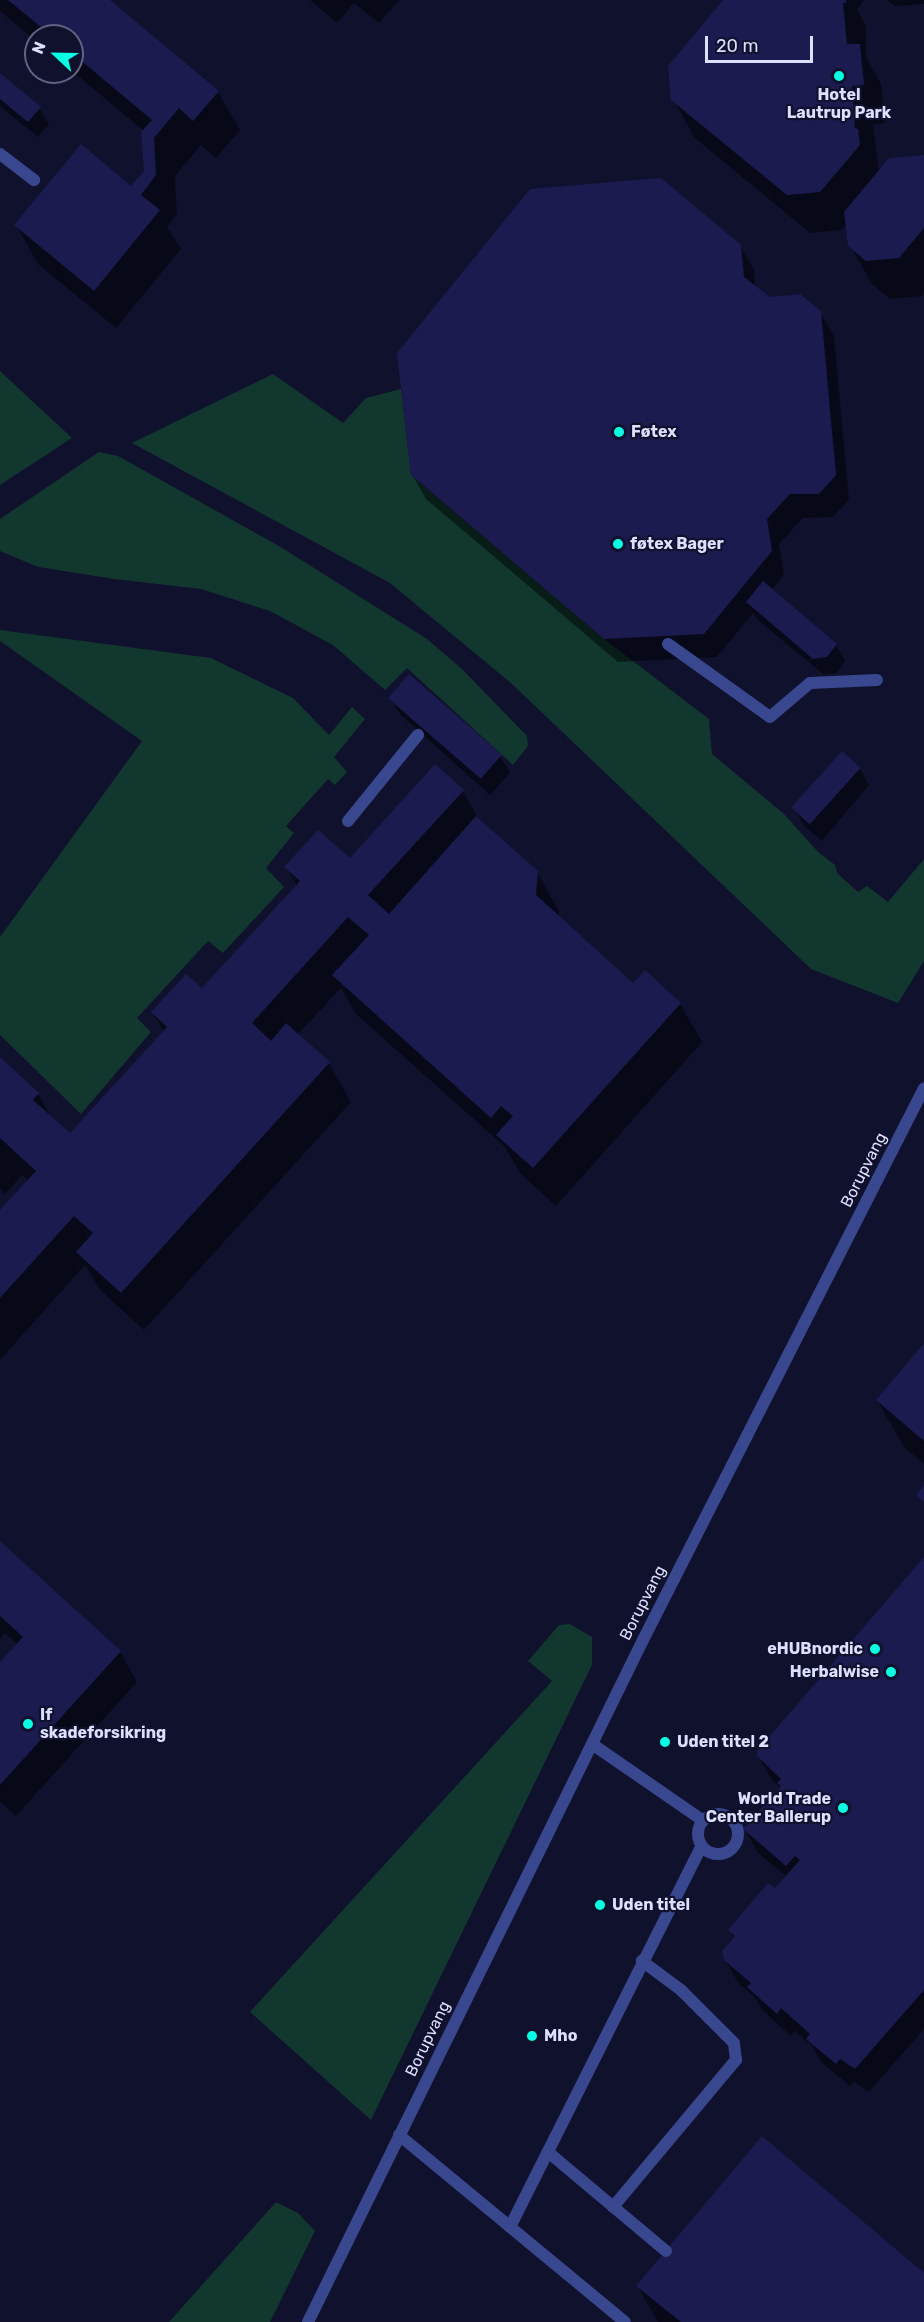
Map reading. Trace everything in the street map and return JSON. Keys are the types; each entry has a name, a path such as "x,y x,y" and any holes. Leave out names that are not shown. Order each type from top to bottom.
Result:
{"street":[{"path":"0,154 34,180"},
{"path":"668,644 770,717 810,683 877,680"},
{"path":"348,821 418,735"},
{"name":"Borupvang","path":"308,2322 592,1744 924,1088"},
{"path":"592,1744 702,1820"},
{"path":"510,2227 701,1847 697,1831 702,1820 713,1814 723,1814 732,1819 737,1827 738,1838 734,1847 726,1853 717,1855 701,1847"},
{"path":"613,2207 736,2060 734,2043 681,1990 642,1961"},
{"path":"399,2136 625,2322"},
{"path":"548,2152 666,2251"}],"green space":[{"path":"0,371 72,438 0,485"},
{"path":"273,374 343,423 366,398 401,389 411,475 604,639 709,719 712,754 784,814 818,852 835,865 837,873 858,892 867,886 888,902 924,859 924,961 898,1003 811,969 512,684 390,583 132,443"},
{"path":"99,452 118,456 279,546 427,639 463,670 527,736 528,746 513,765 407,668 385,690 333,645 270,611 201,589 38,567 0,551 0,519"},
{"path":"0,630 211,658 293,698 329,735 352,707 365,719 334,757 347,772 335,785 328,779 286,826 294,833 266,868 284,887 223,953 208,941 137,1018 151,1032 81,1114 0,1035 0,937 142,741 0,641"},
{"path":"570,1624 592,1637 592,1665 371,2120 250,2012 552,1681 528,1661 559,1625"},
{"path":"276,2202 298,2213 315,2231 270,2322 169,2322"}],"building":[{"path":"8,0 110,0 219,91 193,121 179,108 154,138 156,175 141,195 160,210 94,291 14,225 81,144 131,186 144,171 141,132 152,120 84,63 84,24 37,24"},
{"path":"723,0 846,0 846,3 843,3 847,44 860,44 864,85 852,86 855,128 858,129 860,145 820,192 787,195 671,100 668,66"},
{"path":"0,73 41,107 28,122 0,99"},
{"path":"924,155 924,228 899,258 866,261 848,246 844,212 889,158"},
{"name":"Føtex","path":"661,178 741,245 744,277 770,297 800,294 821,311 836,475 819,494 790,494 767,519 772,551 704,634 604,639 411,475 397,353 530,189"},
{"path":"763,581 837,644 827,657 813,659 746,602"},
{"path":"409,674 502,755 481,779 388,698"},
{"path":"842,751 861,768 810,824 791,807"},
{"path":"435,764 464,790 368,895 389,914 476,816 538,871 536,895 633,983 645,970 681,1003 533,1168 496,1135 513,1116 501,1106 491,1118 332,975 369,935 348,917 252,1023 271,1041 286,1023 330,1062 121,1293 76,1252 93,1233 74,1216 0,1298 0,1210 36,1171 0,1138 0,1057 39,1093 33,1100 70,1133 167,1027 151,1012 186,974 202,988 300,881 284,867 318,830 350,858"},
{"path":"924,1343 924,1441 876,1400"},
{"path":"924,1485 924,1502 916,1495"},
{"name":"If skadeforsikring","path":"0,1541 121,1651 0,1785 0,1662 23,1637 0,1616"},
{"name":"World Trade Center Ballerup","path":"924,1557 924,1990 855,2069 840,2059 836,2064 806,2039 810,2034 781,2008 777,2014 747,1987 751,1983 724,1960 722,1951 735,1936 728,1930 768,1883 775,1888 800,1860 795,1856 786,1866 743,1829 781,1786 777,1783 781,1779 757,1756 757,1751"},
{"path":"762,2136 924,2273 924,2322 681,2322 636,2286"}],"place":[{"name":"Hotel Lautrup Park","path":"839,76"},
{"name":"Føtex","path":"619,432"},
{"name":"føtex Bager","path":"618,544"},
{"name":"eHUBnordic","path":"875,1649"},
{"name":"Herbalwise","path":"891,1672"},
{"name":"If skadeforsikring","path":"28,1724"},
{"name":"Uden titel 2","path":"665,1742"},
{"name":"World Trade Center Ballerup","path":"843,1808"},
{"name":"Uden titel","path":"600,1905"},
{"name":"Mho","path":"532,2036"}]}
